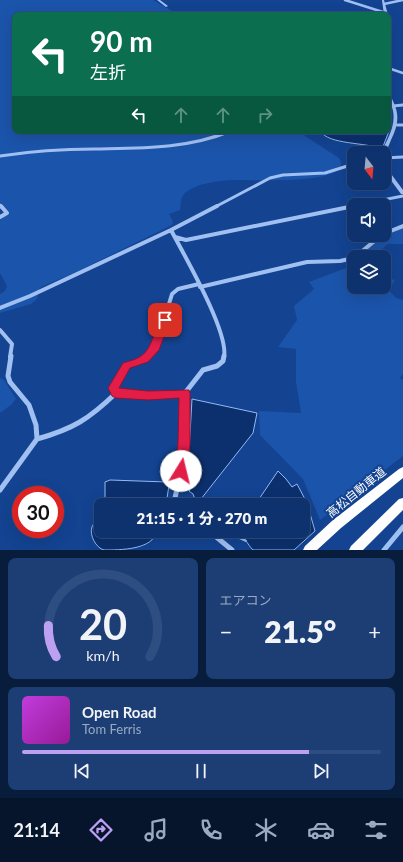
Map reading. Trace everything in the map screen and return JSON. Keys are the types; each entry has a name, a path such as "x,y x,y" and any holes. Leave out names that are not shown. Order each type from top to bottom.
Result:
{"highway":[{"name":"高松自動車道","path":"309,550 337,524 403,472"},
{"path":"355,550 403,503"}],"street":[{"path":"158,0 167,6"},
{"path":"345,0 380,12"},
{"path":"386,12 383,2 403,0"},
{"path":"391,69 403,73"},
{"path":"386,146 397,125 391,101"},
{"path":"393,106 403,105"},
{"path":"397,125 403,125"},
{"path":"0,156 33,152 176,146 203,142 224,134"},
{"path":"391,158 403,157"},
{"path":"0,308 30,296 171,230 270,178 325,173 347,166"},
{"path":"384,198 403,193 391,177"},
{"path":"0,205 7,212 6,215 0,217"},
{"path":"175,237 186,240 347,207"},
{"path":"363,250 392,229 403,226"},
{"path":"171,230 200,286 220,331 225,350 223,361 217,366 203,370 185,393 183,460 175,498"},
{"path":"116,393 114,388 126,366 145,359 156,347 172,294 178,289 200,286 307,262 340,261 347,259"},
{"path":"0,330 12,344 8,376 10,382 29,405 36,425 37,439"},
{"path":"116,393 148,396 185,393"},
{"path":"0,490 37,439 79,425 91,418 116,393"},
{"path":"384,550 403,527"},
{"path":"217,538 232,550"}],"shaded area":[{"path":"0,0 153,0 174,12 12,12 12,134 304,134 339,158 340,167 332,174 298,180 226,180 207,183 195,187 183,195 180,210 169,214 173,222 172,225 74,273 43,286 39,289 37,299 31,304 0,313 0,294 5,291 7,286 0,273 0,218 10,214 0,202"},
{"path":"323,134 388,134 383,146 369,146 331,139"},
{"path":"403,228 403,244 388,244 381,250 366,250 376,242 391,242 391,232"},
{"path":"347,265 347,294 391,294 391,292 396,298 403,300 403,374 400,378 403,380 403,456 320,520 303,479 260,435 259,411 301,413 296,382 296,349 278,347 297,320 294,306 314,289 309,282 346,268"},
{"path":"391,279 395,280 391,287"},
{"path":"0,378 4,380 16,399 11,405 0,413"},
{"path":"192,399 257,413 253,433 202,498 195,498 193,494 189,491 197,469 189,452"},
{"path":"278,471 292,487 297,484 304,498 260,498"},
{"path":"110,480 167,482 169,485 167,498 105,498 105,482"},
{"path":"310,514 315,531 310,536"},
{"path":"94,525 94,538 153,538 149,542 135,548 104,550 98,547 92,537 91,530"},
{"path":"244,538 307,538 294,550 253,550"}],"waterway":[{"path":"240,538 246,541"}],"route":[{"path":"165,320 156,347 145,359 126,366 114,388 116,393 133,395 148,396 185,393 184,443 181,471"}]}
